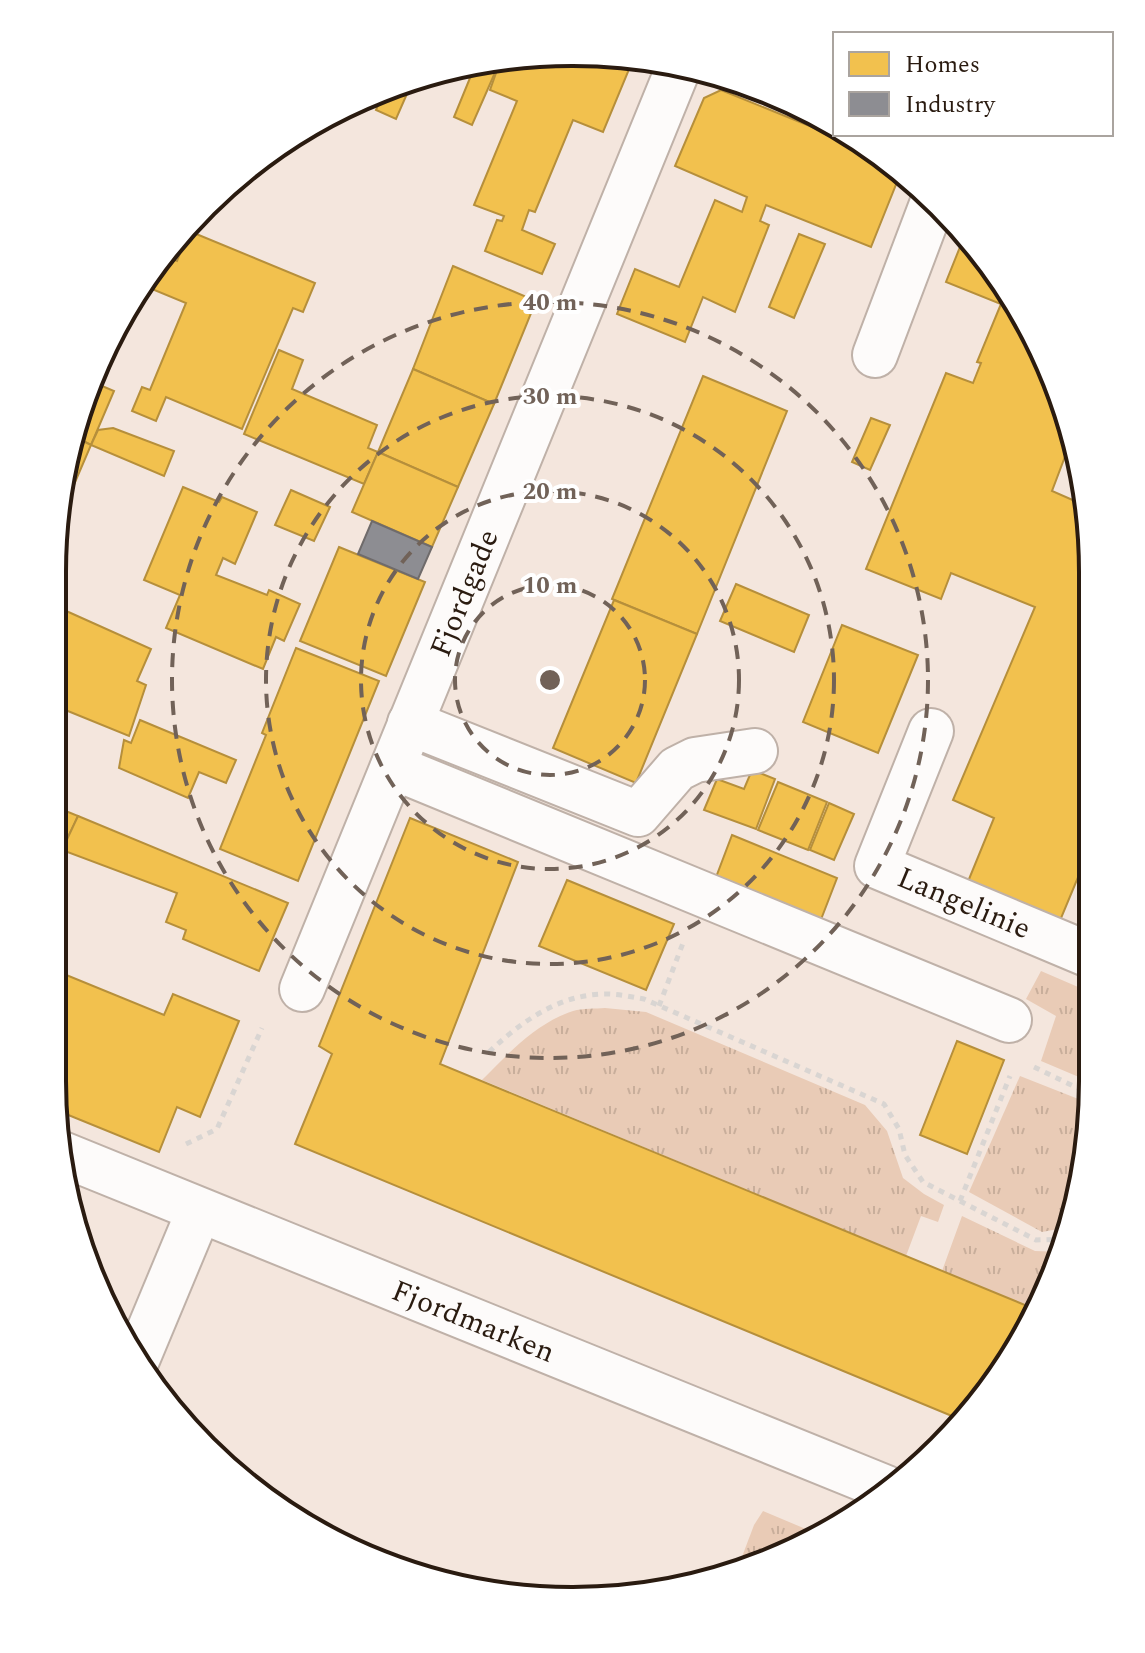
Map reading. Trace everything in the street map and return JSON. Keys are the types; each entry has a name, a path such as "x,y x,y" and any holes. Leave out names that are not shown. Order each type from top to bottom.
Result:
{"street":[{"name":"Fjordgade","path":"302,989 675,77"},
{"path":"875,355 929,212"},
{"path":"410,723 638,814 677,769 695,760 755,751"},
{"name":"Langelinie","path":"931,731 877,866 1079,947"},
{"path":"393,767 1009,1020"},
{"name":"Fjordmarken","path":"72,1158 878,1485"},
{"path":"141,1345 180,1203"}],"path":[{"path":"659,1006 702,894"},
{"path":"180,1203 183,1145 217,1129 260,1029 288,1020 302,989"},
{"path":"489,1052 536,1013 569,1000 606,994 644,999 884,1104 899,1129 905,1155 923,1182 1036,1240 1053,1239"},
{"path":"960,1201 1011,1073"}],"green space":[{"path":"1041,971 1079,987 1079,1077 1041,1061 1056,1016 1026,999"},
{"path":"605,1008 646,1012 865,1105 887,1131 903,1178 944,1205 938,1222 921,1216 906,1256 482,1080 523,1040 547,1023 573,1011"},
{"path":"1020,1076 1078,1099 1075,1147 1056,1229 1042,1232 969,1192"},
{"path":"962,1216 1035,1251 1049,1252 1027,1306 942,1271"},
{"path":"763,1511 807,1530 742,1557"}],"building: Homes":[{"path":"572,66 629,69 603,132 573,120 535,212 529,210 522,230 555,244 542,274 485,251 497,220 502,221 504,216 474,205 517,101 490,90 496,72 506,70"},
{"path":"495,72 472,125 454,117 470,78"},
{"path":"721,90 817,129 854,151 896,184 871,247 766,205 760,221 769,225 735,312 703,297 685,342 617,314 635,269 679,287 715,200 742,212 747,197 675,166 704,98"},
{"path":"407,94 396,119 376,110 378,105"},
{"path":"196,234 315,283 303,312 293,308 242,429 166,397 156,421 132,411 142,387 150,390 186,303 152,289 174,260 177,261"},
{"path":"799,234 825,244 794,318 769,307"},
{"path":"960,247 994,291 1011,319 1040,379 1062,441 1065,456 1052,491 1074,501 1075,506 1079,572 1079,875 1059,923 967,884 994,818 953,800 1035,607 951,573 941,599 866,569 946,373 973,383 981,363 977,362 1001,304 946,282"},
{"path":"453,266 536,301 494,404 413,369"},
{"path":"279,350 303,360 292,389 377,425 368,448 378,452 364,484 244,434"},
{"path":"413,369 494,404 458,487 378,452"},
{"path":"703,376 787,411 697,634 612,599"},
{"path":"102,386 114,391 91,445 83,441"},
{"path":"871,418 890,425 870,470 852,462"},
{"path":"113,428 174,451 164,476 91,445 98,430"},
{"path":"83,441 91,445 74,485"},
{"path":"378,452 458,487 432,547 352,512"},
{"path":"183,487 219,502 222,497 257,512 235,564 223,558 216,575 267,595 269,590 300,604 284,641 276,637 263,669 166,628 180,595 144,580"},
{"path":"291,490 330,507 314,541 275,525"},
{"path":"339,547 425,582 386,676 300,641"},
{"path":"736,584 809,615 794,652 720,621"},
{"path":"614,600 697,634 636,783 553,748"},
{"path":"66,611 151,649 137,681 146,685 129,736 66,710"},
{"path":"842,625 918,655 878,753 803,722"},
{"path":"296,648 379,681 298,881 220,849 266,735 262,733"},
{"path":"140,720 236,760 226,783 199,772 188,798 119,768 124,740 131,743"},
{"path":"752,770 775,779 756,829 704,810 717,779 744,789"},
{"path":"778,782 827,802 808,850 758,830"},
{"path":"829,803 854,814 834,860 810,850"},
{"path":"66,811 78,816 66,842"},
{"path":"78,816 288,903 259,971 183,939 186,930 166,922 177,893 66,851 66,842"},
{"path":"410,818 518,862 440,1064 1027,1306 994,1362 951,1416 295,1144 332,1054 319,1046"},
{"path":"732,835 837,878 820,922 715,880"},
{"path":"567,880 674,924 646,990 539,946"},
{"path":"66,975 164,1015 173,994 239,1021 200,1117 177,1107 159,1152 67,1115"},
{"path":"957,1041 1004,1060 967,1154 920,1135"}],"building: Industry":[{"path":"372,521 432,547 418,579 358,554"}]}
